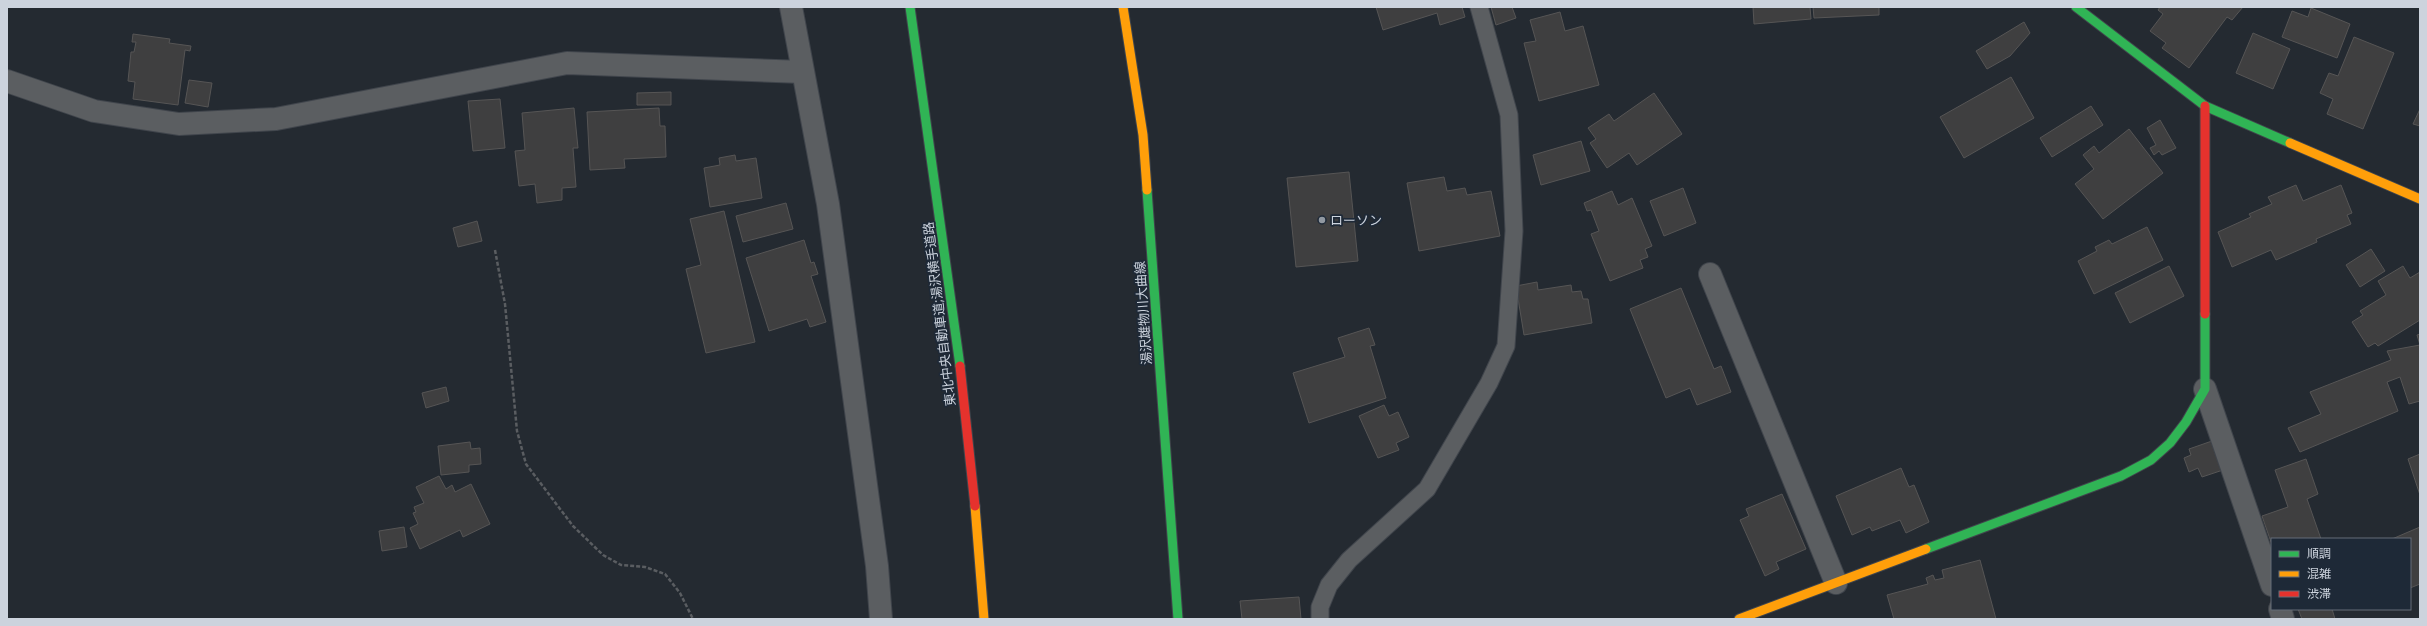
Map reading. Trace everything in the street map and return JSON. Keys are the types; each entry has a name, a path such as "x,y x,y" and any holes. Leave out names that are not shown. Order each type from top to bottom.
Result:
{"main road":[{"name":"東北中央自動車道;湯沢横手道路","path":"910,7 945,244 979,548 984,619"},
{"name":"湯沢雄物川大曲線","path":"1123,7 1143,135 1178,619"},
{"path":"2076,7 2205,106 2420,199"},
{"path":"1739,619 2101,484 2141,466 2163,450 2188,421 2205,389 2205,106"}],"street":[{"path":"791,7 828,204 877,566 881,619"},
{"path":"7,81 94,111 179,124 276,119 567,63 803,72"},
{"path":"1710,274 1836,583"},
{"path":"2205,389 2271,582"}],"lane":[{"path":"1320,619 1320,607 1329,585 1349,560 1427,489 1489,383 1506,346 1514,231 1509,115 1479,7"}],"path":[{"path":"495,250 505,304 518,431 526,464 573,526 603,555 622,565 646,567 665,574 680,593 692,619"}],"building":[{"path":"1376,7 1462,7 1465,17 1440,25 1437,13 1383,30"},
{"path":"1491,7 1512,7 1516,18 1496,25"},
{"path":"1753,7 1810,7 1811,19 1754,24"},
{"path":"1813,7 1879,7 1879,15 1814,18"},
{"path":"2160,7 2243,7 2232,20 2227,17 2189,68 2162,48 2166,43 2150,31 2163,14 2158,10"},
{"path":"2311,8 2350,24 2337,58 2282,37 2292,11 2308,17"},
{"path":"1560,12 1565,31 1583,26 1599,85 1539,101 1524,43 1536,41 1530,20"},
{"path":"2024,22 2030,33 2010,56 1987,69 1976,51"},
{"path":"2253,33 2290,49 2273,89 2236,73"},
{"path":"133,34 170,39 169,43 191,46 190,51 185,50 178,105 133,99 135,82 128,81 131,52 134,52 136,42 132,42"},
{"path":"2354,37 2394,53 2363,129 2327,114 2333,99 2320,93 2329,73 2338,76"},
{"path":"2011,77 2034,118 1964,158 1940,117"},
{"path":"189,80 212,83 208,107 185,103"},
{"path":"671,92 671,105 637,105 637,93"},
{"path":"1654,93 1682,134 1637,165 1629,153 1607,168 1590,143 1596,139 1588,128 1609,114 1614,121"},
{"path":"500,99 505,148 473,151 468,101"},
{"path":"2091,106 2103,125 2052,157 2040,138"},
{"path":"574,108 578,148 573,148 576,187 562,188 562,200 537,203 535,184 519,186 515,151 525,150 522,113"},
{"path":"659,108 660,126 665,126 666,157 624,159 625,168 590,170 587,112"},
{"path":"2420,109 2420,126 2413,124"},
{"path":"2160,120 2176,148 2162,155 2159,151 2154,155 2150,148 2156,145 2147,128"},
{"path":"2129,129 2163,173 2103,219 2075,184 2094,169 2083,155 2094,146 2099,153"},
{"path":"1581,141 1590,171 1541,185 1533,155"},
{"path":"735,155 736,161 756,158 762,198 710,207 704,168 720,165 719,158"},
{"name":"ローソン","path":"1349,172 1358,261 1296,267 1287,178"},
{"path":"1444,177 1447,191 1465,188 1467,195 1491,191 1500,236 1419,251 1407,183"},
{"path":"2296,185 2303,201 2341,185 2352,213 2347,215 2351,224 2316,239 2317,242 2276,260 2271,250 2232,267 2218,232 2251,217 2249,214 2272,204 2268,197"},
{"path":"1683,188 1696,223 1664,236 1650,201"},
{"path":"1612,191 1618,205 1632,198 1652,246 1645,249 1648,257 1640,260 1643,268 1610,281 1591,234 1599,231 1591,210 1587,211 1584,203"},
{"path":"786,203 793,229 743,242 736,216"},
{"path":"724,211 755,342 706,353 686,269 701,265 690,219"},
{"path":"477,221 482,241 458,247 453,228"},
{"path":"2147,227 2163,260 2094,294 2078,261 2097,251 2095,247 2109,240 2112,244"},
{"path":"804,240 811,263 814,262 818,274 811,276 826,322 810,327 807,319 769,331 746,258"},
{"path":"2371,249 2385,271 2360,287 2346,265"},
{"path":"2169,266 2184,296 2130,323 2115,293"},
{"path":"2403,266 2410,278 2420,272 2420,320 2378,346 2375,343 2368,347 2352,322 2363,315 2360,311 2386,295 2378,281"},
{"path":"1537,282 1538,290 1571,285 1572,292 1581,291 1583,299 1588,299 1592,323 1524,335 1516,286"},
{"path":"1681,288 1714,369 1721,366 1731,392 1697,405 1690,388 1666,398 1630,309"},
{"path":"1369,328 1375,345 1370,346 1386,398 1309,423 1293,373 1345,357 1338,338"},
{"path":"2420,334 2420,345 2417,335"},
{"path":"2420,345 2420,401 2409,404 2400,377 2387,382 2398,411 2300,452 2288,428 2321,414 2310,392 2391,360 2387,351"},
{"path":"446,387 449,401 426,408 422,393"},
{"path":"1384,405 1389,416 1398,412 1409,437 1396,443 1399,450 1378,458 1359,416"},
{"path":"2212,441 2223,470 2202,477 2198,468 2189,472 2184,458 2191,455 2189,449"},
{"path":"470,442 471,449 480,448 481,464 469,465 469,472 441,475 438,446"},
{"path":"2420,454 2420,495 2408,459"},
{"path":"2306,459 2318,494 2307,499 2321,538 2271,538 2271,542 2262,516 2288,507 2275,470"},
{"path":"1901,468 1909,487 1914,485 1929,522 1906,533 1900,520 1872,531 1870,527 1852,535 1836,496"},
{"path":"439,476 446,489 452,485 455,492 471,484 490,524 463,537 460,530 420,549 410,528 418,524 413,513 416,512 414,507 424,503 416,487"},
{"path":"1782,494 1806,549 1776,562 1779,569 1765,576 1740,520 1749,516 1746,509"},
{"path":"404,527 407,547 382,551 379,531"},
{"path":"2420,527 2420,584 2411,588 2411,538 2394,538"},
{"path":"1980,560 1996,619 1894,619 1887,595 1928,584 1926,578 1933,575 1935,580 1944,578 1942,570"},
{"path":"1299,597 1301,619 1242,619 1240,601"},
{"path":"2298,610 2332,610 2335,619 2302,619"}],"traffic: fast":[{"path":"910,7 960,366"},
{"path":"2076,7 2205,106 2290,143"},
{"path":"1147,190 1178,619"},
{"path":"1926,549 2121,476 2151,460 2170,443 2186,422 2205,389 2205,314"}],"traffic: slow":[{"path":"1123,7 1143,135 1147,190"},
{"path":"2290,143 2420,199"},
{"path":"975,506 984,619"},
{"path":"1739,619 1926,549"}],"traffic: jam":[{"path":"2205,106 2205,314"},
{"path":"960,366 975,506"}],"place":[{"name":"ローソン","path":"1322,220"}]}
